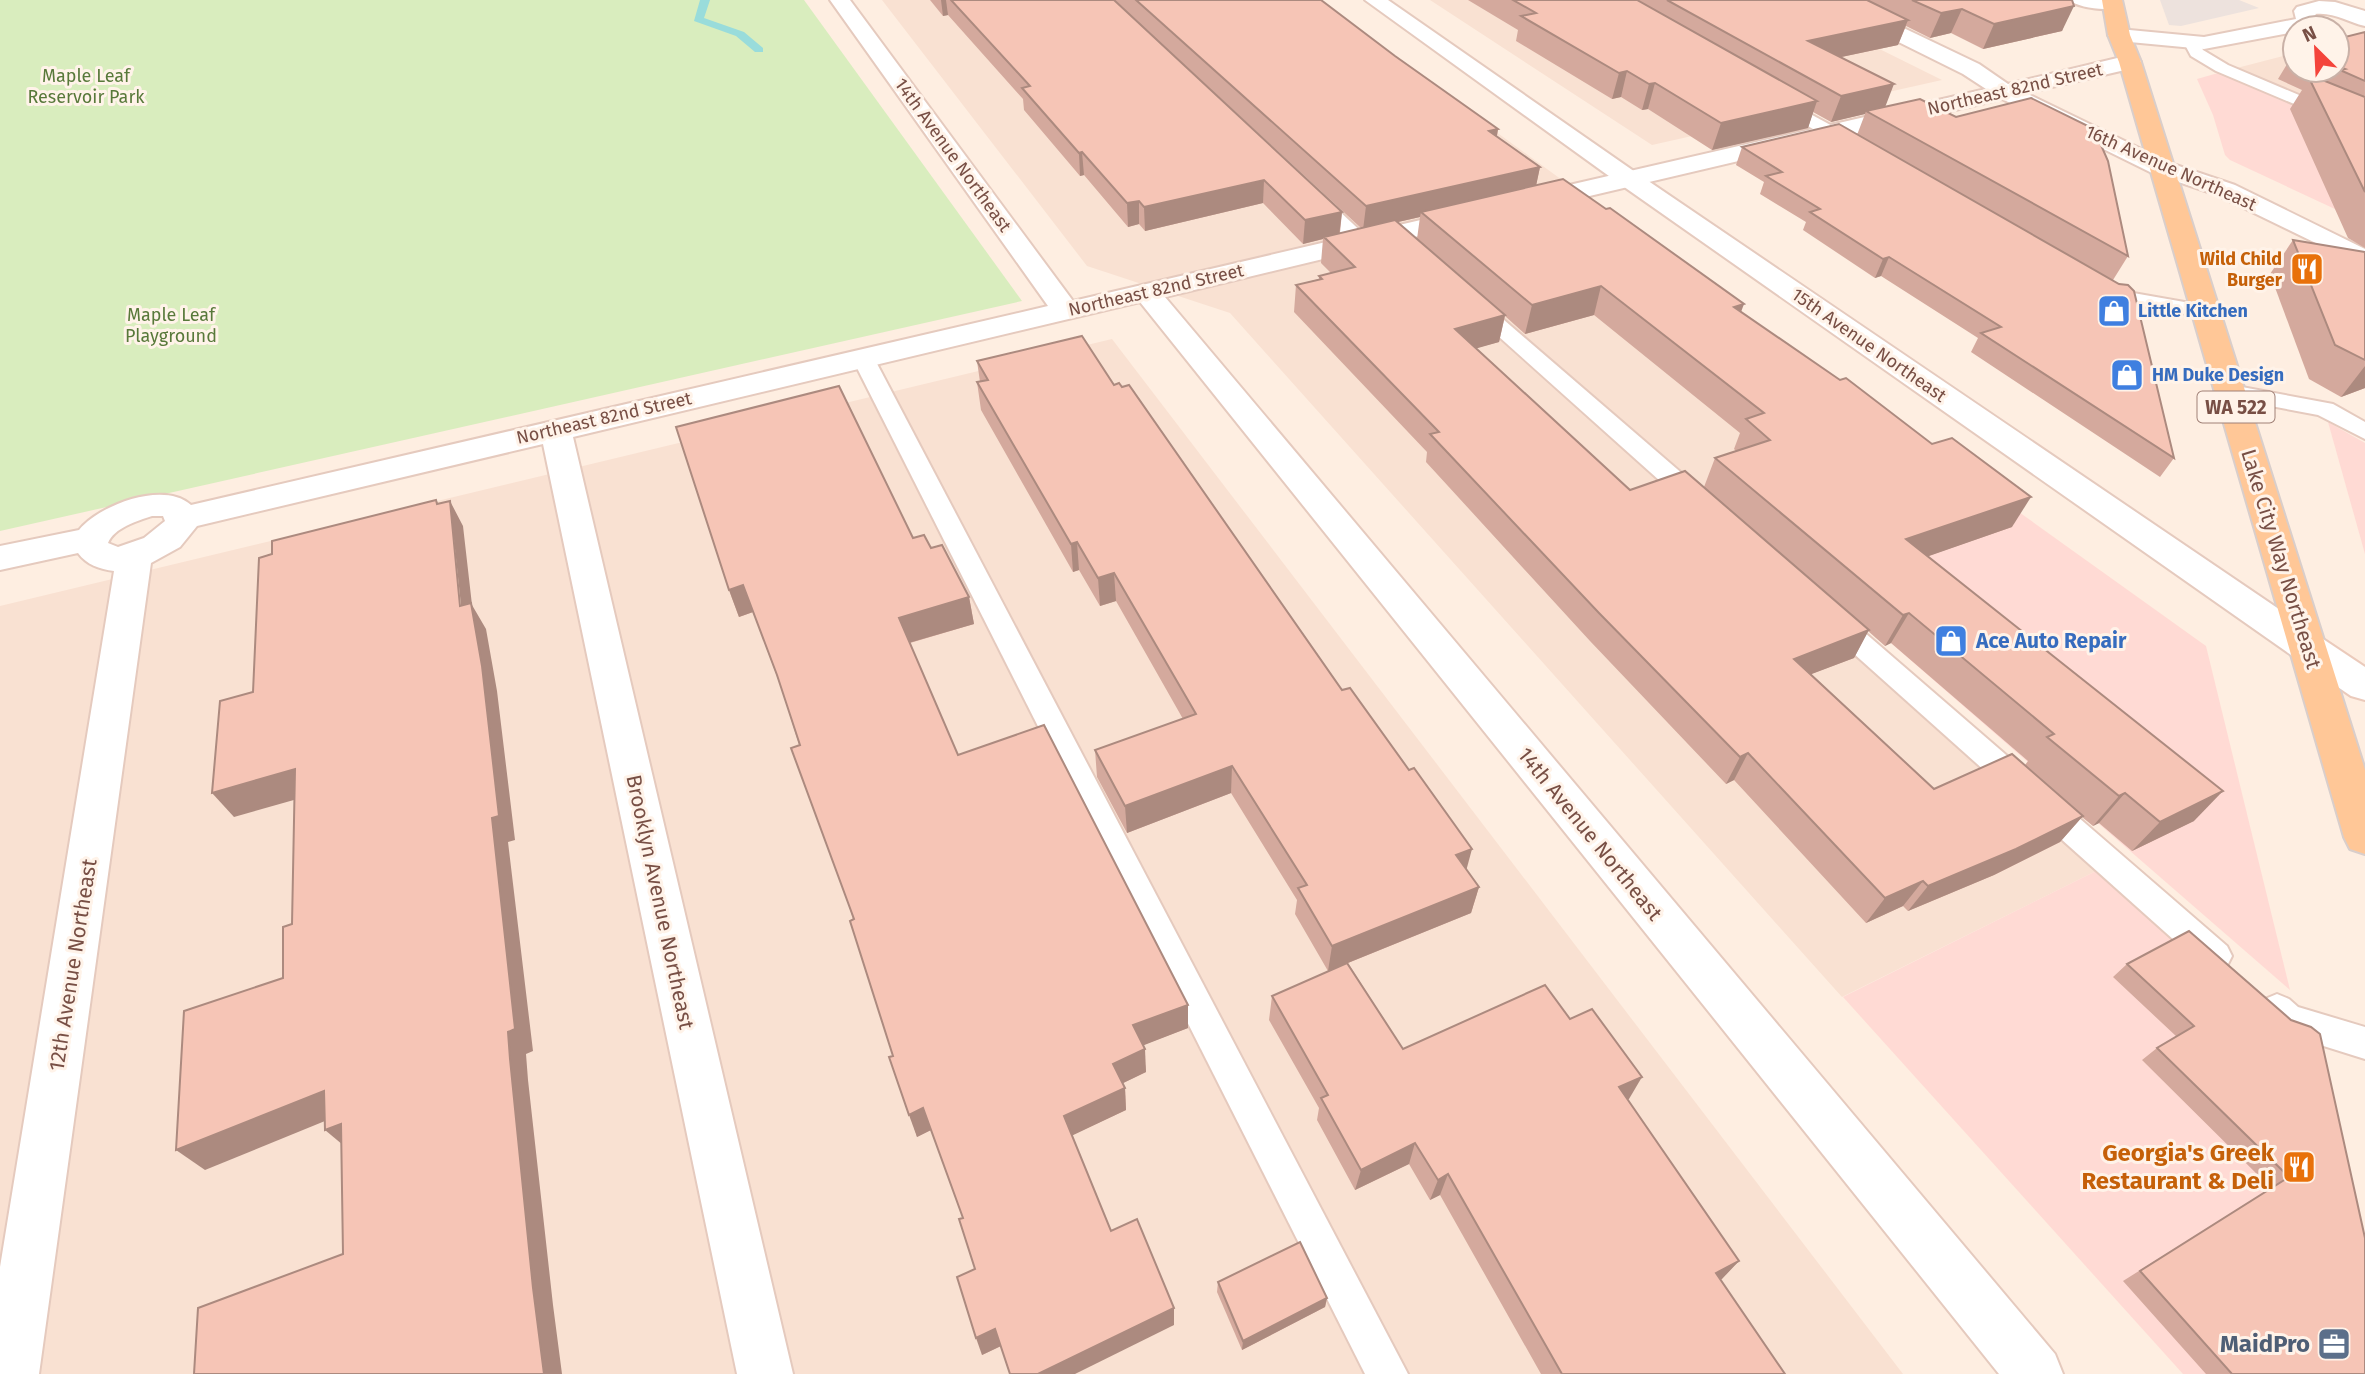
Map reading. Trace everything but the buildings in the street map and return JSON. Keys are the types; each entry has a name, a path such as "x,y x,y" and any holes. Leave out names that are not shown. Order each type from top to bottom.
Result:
{"main road":[{"name":"Lake City Way Northeast","path":"2113,2 2119,35 2130,62 2207,312 2365,837"}],"street":[{"name":"14th Avenue Northeast","path":"840,0 1066,311"},
{"name":"15th Avenue Northeast","path":"1375,0 1629,179 2365,686"},
{"name":"16th Avenue Northeast","path":"1829,0 1971,69 2004,91 2161,167 2226,190 2365,259"},
{"path":"2286,0 2310,14"},
{"path":"2316,14 2336,9 2346,14"},
{"name":"Northeast 82nd Street","path":"2119,35 2192,43 2217,42 2281,24"},
{"name":"Northeast 82nd Street","path":"1511,207 2130,62"},
{"name":"Northeast 82nd Street","path":"182,519 1361,242 1404,243 1485,213"},
{"name":"14th Avenue Northeast","path":"1146,292 2035,1374"},
{"name":"Brooklyn Avenue Northeast","path":"556,430 765,1374"},
{"path":"166,505 176,508 182,519 178,530 169,539 134,556 103,556 94,552 91,546 93,538 108,521 137,508 166,505"},
{"path":"0,558 93,538"},
{"name":"12th Avenue Northeast","path":"11,1374 134,556"}],"lane":[{"path":"2076,0 2113,2"},
{"path":"2192,43 2197,53 2222,68 2365,129"},
{"path":"1756,89 1870,154"},
{"path":"1299,184 1361,242"},
{"path":"2081,276 2116,296 2207,312"},
{"path":"1456,288 1716,517"},
{"path":"863,358 1387,1374"},
{"path":"2231,392 2325,409 2365,432"},
{"path":"1809,599 2236,974"},
{"path":"2256,992 2288,1020 2365,1043"}],"shaded area":[{"path":"882,0 1315,0 1942,457 1754,523 2102,868 1842,997 1230,313 1087,266"},
{"path":"1430,0 1839,0 1799,9 1942,80 1652,145"},
{"path":"2160,0 2239,0 2259,8 2181,26 2169,25"},
{"path":"2281,57 2281,84 2344,84 2365,127 2233,69"},
{"path":"2225,71 2365,131 2365,223 2230,160 2225,155 2213,115 2197,79"},
{"path":"1112,339 1903,1374 0,1374 0,606"},
{"path":"2328,422 2365,443 2365,554"},
{"path":"1942,457 2206,646 2290,990 1884,637"},
{"path":"2102,868 2180,940 2365,1374 2183,1374 1843,997"}],"green space":[{"name":"Maple Leaf Playground","path":"0,0 804,0 1022,301 0,531"}],"waterway":[{"path":"705,0 698,19 740,34 759,50"}],"place":[{"name":"Wild Child Burger","path":"2307,269"},
{"name":"Little Kitchen","path":"2114,311"},
{"name":"HM Duke Design","path":"2127,375"},
{"name":"Ace Auto Repair","path":"1951,641"},
{"name":"Georgia's Greek Restaurant & Deli","path":"2299,1167"},
{"name":"MaidPro","path":"2334,1344"}],"park label":[{"name":"Maple Leaf Reservoir Park","path":"86,86"}]}
